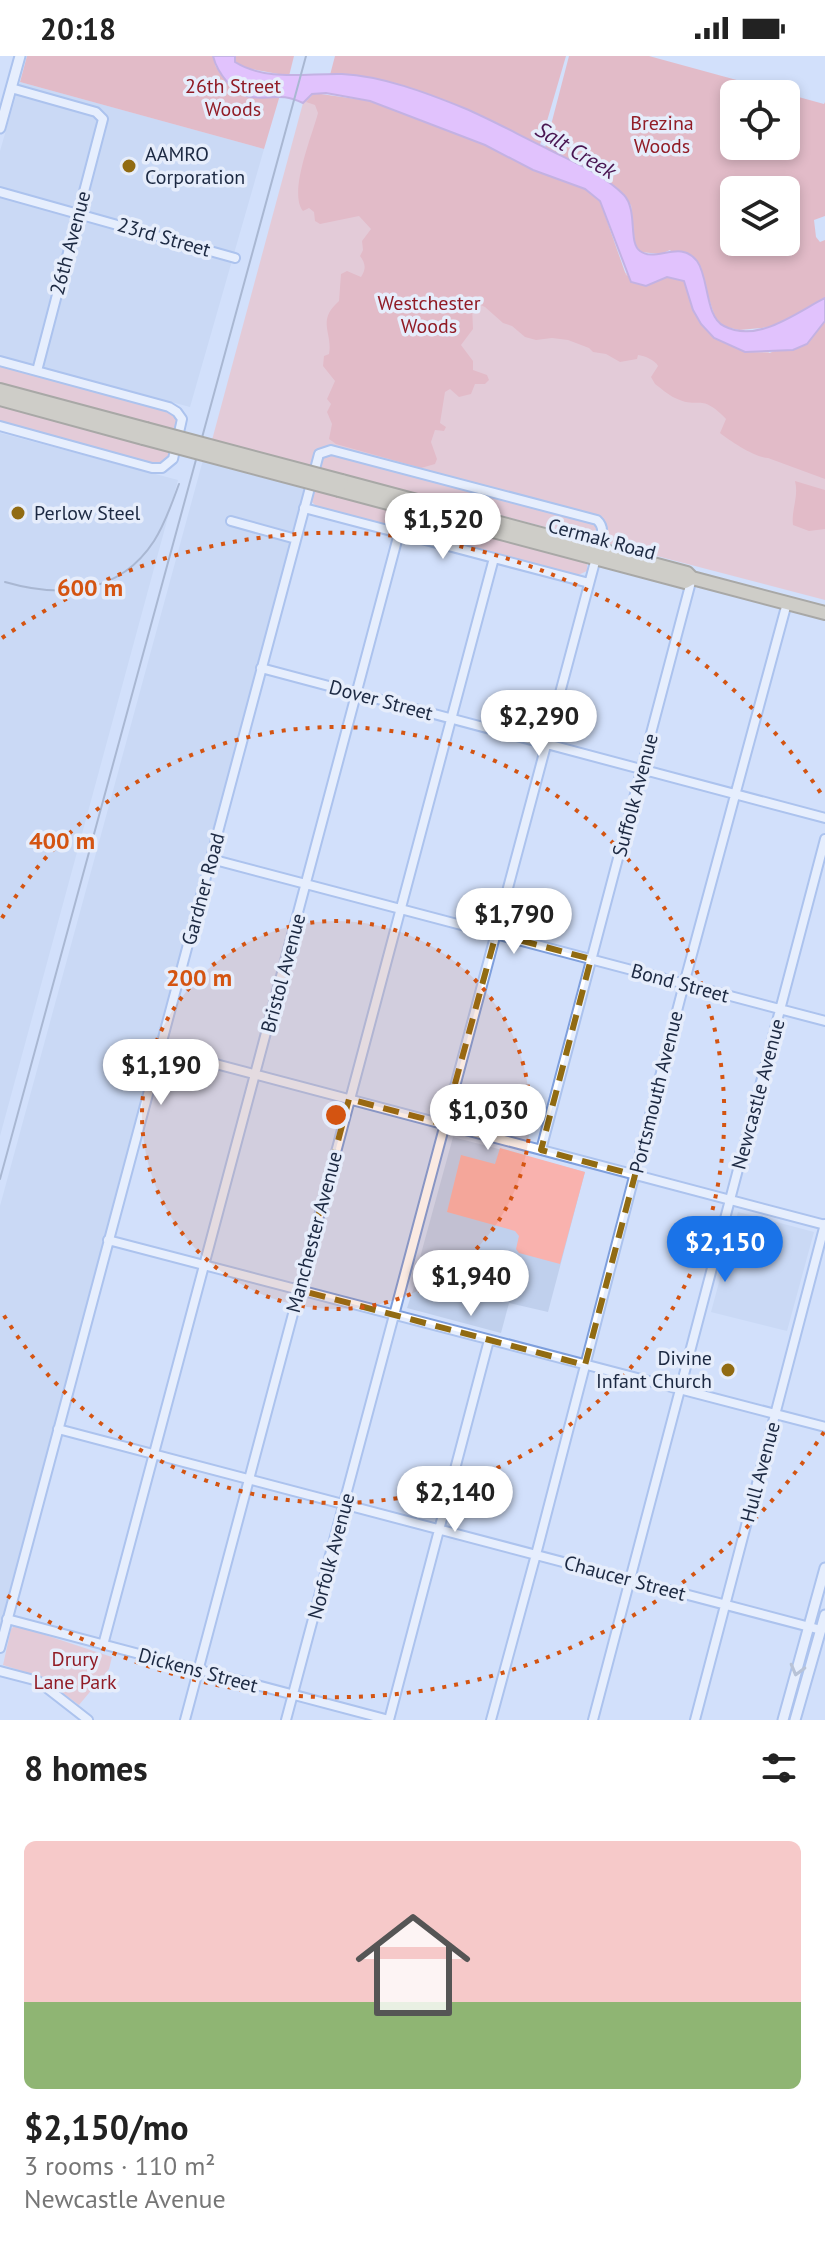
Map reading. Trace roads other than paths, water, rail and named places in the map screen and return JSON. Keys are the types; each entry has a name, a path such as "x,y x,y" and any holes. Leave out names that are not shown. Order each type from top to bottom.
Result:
{"main road":[{"name":"Cermak Road","path":"0,390 145,433 597,553 685,582 692,578 825,613"},
{"name":"Cermak Road","path":"0,399 145,433"}],"street":[{"path":"0,128 20,56"},
{"name":"26th Avenue","path":"11,88 102,116 37,371"},
{"name":"23rd Street","path":"0,192 235,258"},
{"path":"0,361 174,409 182,419 173,459 162,468 152,468 0,426"},
{"name":"Cermak Road","path":"319,454 331,450 597,520 603,530 597,553"},
{"name":"Gardner Road","path":"0,1648 319,454"},
{"path":"304,508 589,583"},
{"path":"231,521 296,539"},
{"name":"Bristol Avenue","path":"103,1645 399,533"},
{"name":"Norfolk Avenue","path":"286,1720 597,553"},
{"name":"Manchester Avenue","path":"185,1720 494,558"},
{"name":"Suffolk Avenue","path":"541,1150 692,578"},
{"name":"Portsmouth Avenue","path":"491,1720 787,603"},
{"name":"Dover Street","path":"261,668 825,818"},
{"name":"Newcastle Avenue","path":"593,1720 825,839"},
{"name":"Bond Street","path":"211,859 825,1021"},
{"path":"159,1049 825,1224"},
{"name":"Hull Avenue","path":"695,1720 825,1224"},
{"path":"108,1240 825,1427"},
{"path":"389,1720 489,1340"},
{"name":"Chaucer Street","path":"58,1429 821,1630"},
{"path":"783,1720 825,1568"},
{"path":"795,1720 825,1615"},
{"name":"Dickens Street","path":"7,1619 389,1720"},
{"path":"0,1671 38,1681 88,1720"}],"railway":[{"path":"0,1179 306,56"},
{"path":"5,582 47,590 67,590 87,588 124,572 140,559 154,541 179,484"}],"place":[{"name":"AAMRO Corporation","path":"129,166"},
{"name":"Perlow Steel","path":"18,513"},
{"name":"Divine Infant Church","path":"728,1370"}],"park label":[{"name":"26th Street Woods","path":"233,98"},
{"name":"Brezina Woods","path":"662,134"},
{"name":"Westchester Woods","path":"429,314"},
{"name":"Drury Lane Park","path":"75,1670"}],"water label":[{"name":"Salt Creek","path":"576,150"}]}
